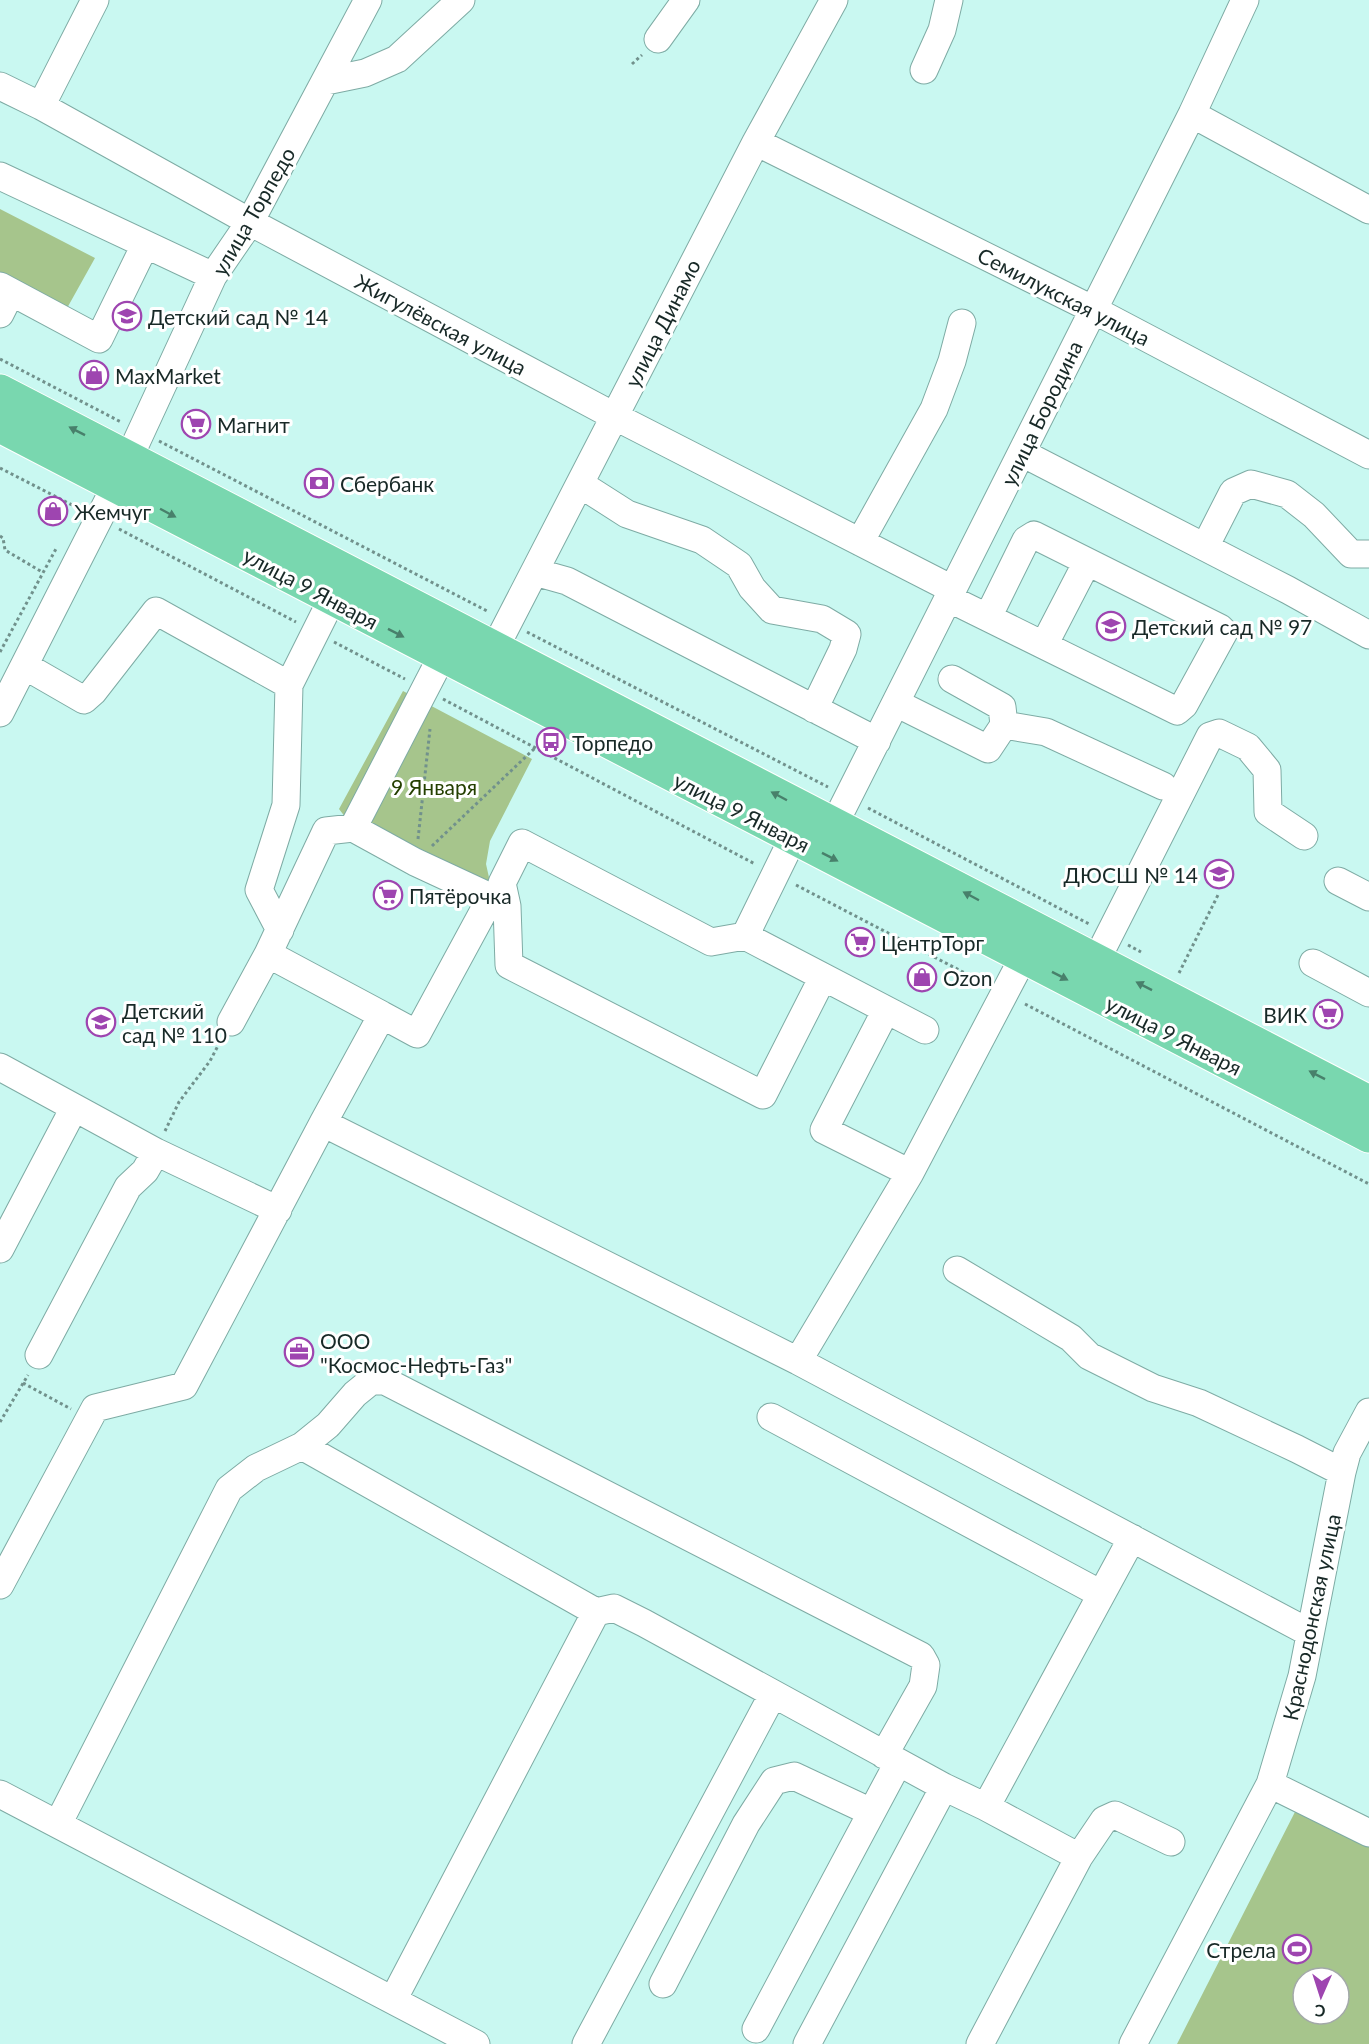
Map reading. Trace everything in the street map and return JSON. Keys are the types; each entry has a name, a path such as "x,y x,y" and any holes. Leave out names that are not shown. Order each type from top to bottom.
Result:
{"main road":[{"name":"улица 9 Января","path":"0,391 129,459 502,635 1103,948 1369,1102"},
{"name":"улица 9 Января","path":"0,426 129,459 332,599 1369,1136"}],"street":[{"name":"улица Торпедо","path":"0,713 129,459 213,276 250,222 368,0"},
{"path":"326,81 365,73 397,59 461,0"},
{"path":"658,39 686,0"},
{"name":"улица Динамо","path":"502,635 756,141 834,0"},
{"path":"924,70 942,30 950,0"},
{"name":"улица Бородина","path":"841,812 1192,114 1245,0"},
{"path":"40,106 92,1"},
{"name":"Жигулёвская улица","path":"0,87 40,106 250,222 614,416 860,542 988,617 1177,711 1184,705 1224,630 1088,562"},
{"path":"1192,114 1369,210"},
{"name":"Семилукская улица","path":"756,141 1092,309 1369,455"},
{"path":"0,176 213,276"},
{"path":"4,297 99,339 145,245"},
{"path":"860,542 934,409 952,361 962,323"},
{"path":"1022,453 1369,635"},
{"path":"580,484 627,514 702,540 739,565 752,588 772,610 822,619 847,634 843,649 814,709"},
{"path":"1205,548 1233,492 1251,484 1287,494 1314,515 1351,555 1369,554"},
{"path":"988,617 1026,540 1034,535 1088,562 1044,645"},
{"path":"534,572 567,581 877,741"},
{"path":"280,930 259,890 286,805 290,685 332,599"},
{"path":"25,666 84,700 93,692 156,611 290,685"},
{"path":"353,828 442,656"},
{"path":"896,703 988,749 1004,725 1002,707 952,679"},
{"path":"1004,725 1046,732 1163,786"},
{"path":"1103,948 1209,736 1219,733 1248,747 1267,770 1268,812 1304,836"},
{"path":"231,1022 280,930 326,831 353,828 486,895 488,903 417,1034 268,954"},
{"path":"745,936 793,838"},
{"path":"823,977 763,1095 509,965 507,906 502,882 522,843 711,942 745,936 925,1030"},
{"path":"1338,881 1369,897"},
{"path":"798,1361 910,1173 1023,958"},
{"path":"1313,963 1369,993"},
{"path":"886,1010 824,1130 910,1173"},
{"path":"0,1585 94,1408 184,1386 382,1015"},
{"path":"0,1067 156,1152 278,1210"},
{"path":"0,1250 74,1108"},
{"path":"323,1123 798,1361 1310,1633"},
{"path":"39,1355 128,1187 145,1171 156,1152"},
{"path":"957,1270 1071,1338 1089,1356 1153,1388 1209,1408 1342,1472"},
{"path":"58,1824 229,1489 256,1468 302,1446 328,1425 354,1394 371,1381 385,1381 921,1656 926,1665 923,1686 871,1812 756,2029"},
{"path":"771,1417 1101,1594"},
{"name":"Краснодонская улица","path":"1133,2044 1270,1784 1302,1676 1347,1453 1366,1425"},
{"path":"302,1446 596,1612 614,1608 891,1759 1080,1857"},
{"path":"986,1807 1132,1538"},
{"path":"393,2000 596,1612"},
{"path":"586,2044 773,1694"},
{"path":"663,1984 747,1824 774,1781 794,1776 871,1812"},
{"path":"1270,1784 1369,1833"},
{"path":"807,2044 944,1787"},
{"path":"0,1794 476,2044"},
{"path":"980,2044 1080,1857 1104,1820 1115,1815 1171,1842"}],"path":[{"path":"0,359 129,459 502,635 1103,948 1149,957"},
{"path":"0,468 99,519"},
{"path":"0,536 3,538 5,550 42,572"},
{"path":"0,652 58,545"},
{"path":"416,861 432,718"},
{"path":"416,861 535,748"},
{"path":"775,875 1369,1184"},
{"path":"1179,973 1218,895"},
{"path":"156,1152 179,1102 210,1061 231,1022"},
{"path":"0,1422 39,1355"},
{"path":"23,1383 88,1419"}],"green space":[{"path":"0,209 95,258 66,310 0,276"},
{"name":"9 Января","path":"403,691 532,759 490,841 486,864 492,891 349,822 339,809"},
{"name":"Стрела","path":"1297,1808 1369,1846 1369,2044 1177,2044"}],"place":[{"name":"Детский сад № 14","path":"127,316"},
{"name":"MaxMarket","path":"94,375"},
{"name":"Магнит","path":"196,424"},
{"name":"Сбербанк","path":"319,483"},
{"name":"Жемчуг","path":"53,511"},
{"name":"Детский сад № 97","path":"1111,626"},
{"name":"Торпедо","path":"551,742"},
{"name":"ДЮСШ № 14","path":"1219,874"},
{"name":"Пятёрочка","path":"388,895"},
{"name":"ЦентрТорг","path":"860,942"},
{"name":"Ozon","path":"922,977"},
{"name":"ВИК","path":"1328,1014"},
{"name":"Детский сад № 110","path":"101,1022"},
{"name":"ООО \"Космос-Нефть-Газ\"","path":"299,1352"},
{"name":"Стрела","path":"1297,1949"}]}
